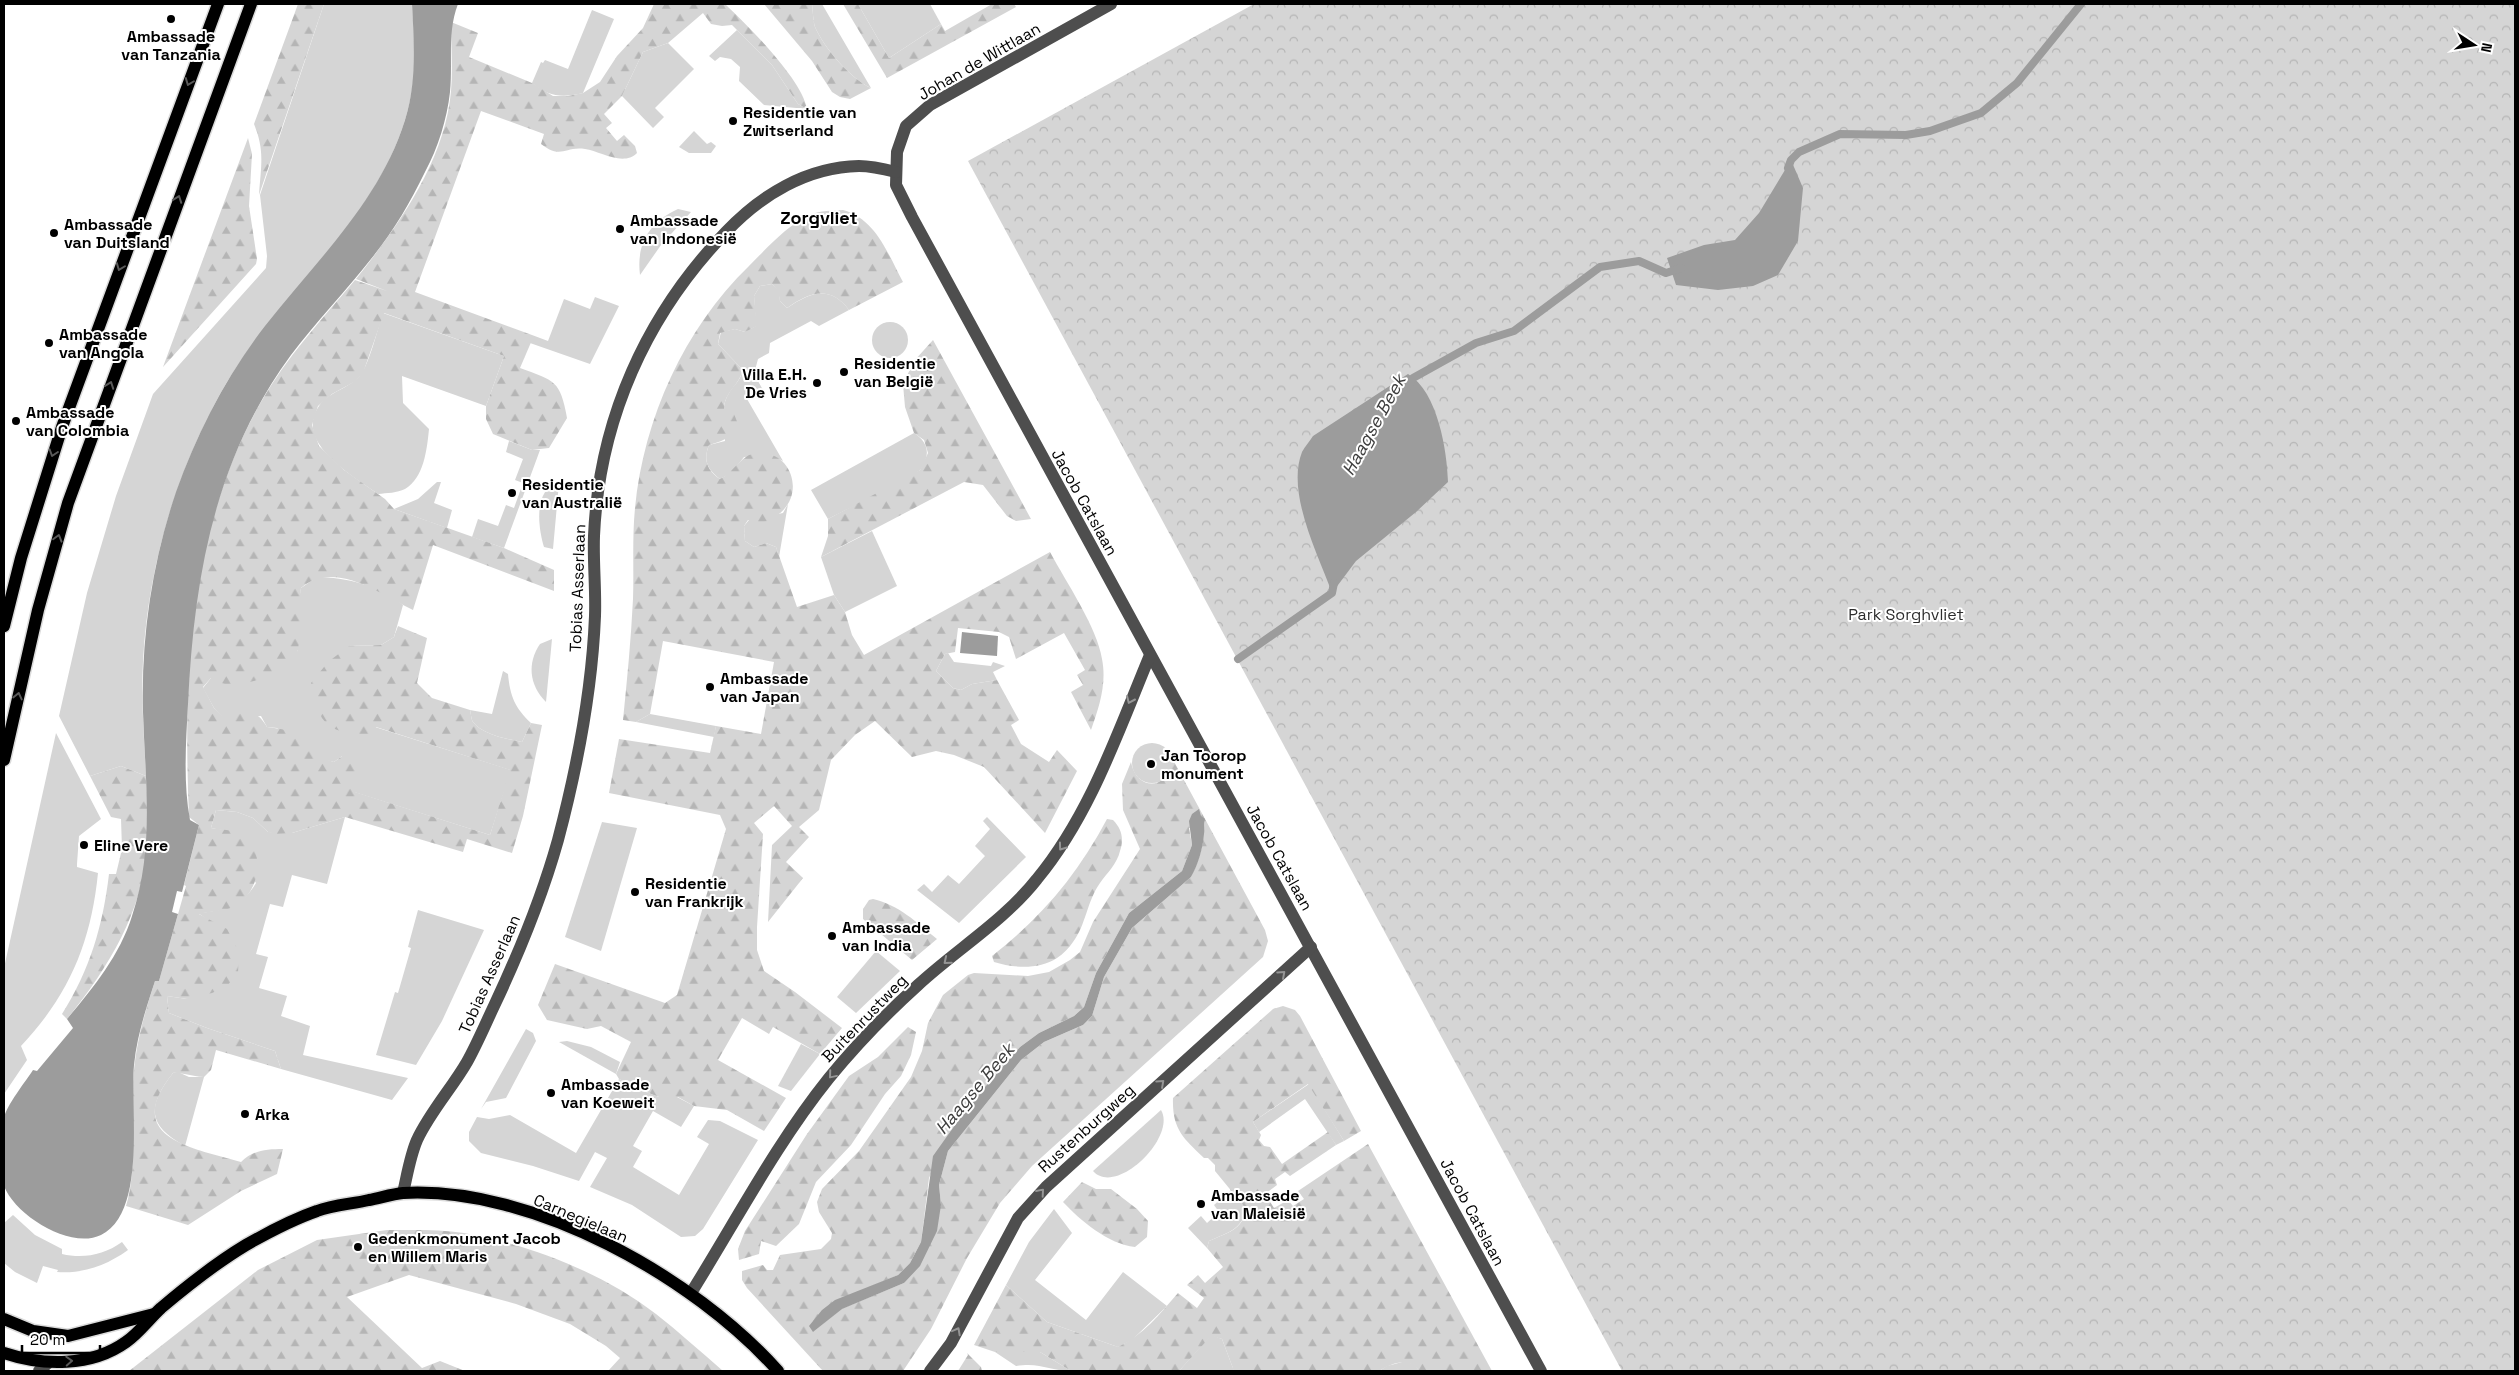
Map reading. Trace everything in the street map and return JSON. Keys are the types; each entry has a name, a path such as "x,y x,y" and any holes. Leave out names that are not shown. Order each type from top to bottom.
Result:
{"main road":[{"path":"4,626 21,558 62,427 218,4"},
{"path":"4,760 38,610 68,503 251,4"},
{"name":"Carnegielaan","path":"4,1353 50,1362 75,1361 105,1354 127,1342 154,1314 187,1286 246,1245 318,1211 403,1193 451,1196 536,1214 592,1236 653,1268 691,1293 760,1351 778,1371"},
{"name":"Carnegielaan","path":"4,1319 33,1331 68,1336 154,1314"}],"street":[{"name":"Johan de Wittlaan","path":"896,172 900,139 906,126 930,105 1111,4"},
{"name":"Tobias Asserlaan","path":"403,1193 417,1140 468,1060 512,968 539,898 557,841 574,770 584,712 594,616 594,536 598,493 604,453 620,396 655,325 674,295 712,246 746,211 786,185 823,169 862,166 896,172"},
{"name":"Jacob Catslaan","path":"896,172 896,185 912,217 1541,1371"},
{"name":"Buitenrustweg","path":"691,1293 768,1166 829,1078 917,985 1007,911 1036,881 1060,850 1070,835 1090,794 1150,655"},
{"name":"Rustenburgweg","path":"930,1371 950,1343 1018,1218 1046,1187 1312,948"},
{"path":"39,1371 50,1362"}],"green space":[{"path":"298,4 324,4 259,195 261,151 254,124"},
{"path":"324,4 412,4 414,68 409,105 395,146 376,185 352,221 243,358 220,394 204,425 177,490 158,557 146,626 142,690 146,776 121,766 90,776 59,716 87,593 116,496 153,394 266,268 267,256 260,195"},
{"path":"654,4 725,4 760,39 785,68 803,97 807,109 798,104 772,65 732,25 711,24 703,13 668,43 643,52 622,96 604,114 612,123 606,128 617,141 624,135 635,146 637,153 631,157 625,159 611,157 585,149 554,151 541,144 544,134 481,111 415,292 532,335 532,340 520,368 541,376 554,384 562,396 567,418 549,448 532,450 493,434 486,419 486,406 504,356 384,313 363,373 354,382 332,394 318,406 312,425 319,446 344,470 385,499 394,509 504,548 554,570 554,591 433,545 413,610 358,582 328,577 314,580 301,588 298,650 288,666 268,677 245,683 225,684 211,678 203,687 214,708 225,718 229,712 251,712 260,717 267,727 290,731 307,738 330,761 334,762 342,756 351,757 358,769 355,792 490,835 510,770 376,727 372,736 345,732 328,724 317,709 311,683 328,662 349,646 381,645 394,637 398,626 427,638 417,683 432,698 470,710 472,721 477,726 503,738 522,742 531,723 542,725 523,816 512,853 467,839 463,852 345,817 292,833 277,834 268,832 253,818 237,812 216,810 211,828 238,833 248,840 254,849 257,859 255,882 250,892 242,901 229,909 199,914 227,929 239,952 238,973 227,986 212,993 187,999 167,996 169,1013 275,1051 281,1069 216,1050 211,1070 204,1077 173,1073 159,1095 155,1112 159,1126 169,1137 184,1145 202,1151 241,1162 250,1155 260,1151 283,1149 277,1174 241,1191 188,1225 126,1206 132,1176 132,1098 138,1043 151,993 155,981 159,981 186,886 184,885 199,825 189,817 187,764 190,657 196,604 205,551 219,500 237,450 261,402 282,370 305,339 355,280 387,291 356,279 403,215 417,191 440,142 447,117 451,91 451,22 478,33 469,57 532,83 553,96 568,96 583,93 600,82 617,56 643,28"},
{"path":"764,4 812,4 813,19 819,36 847,70 871,88 850,99 840,97 832,92 812,61"},
{"path":"812,4 822,4 871,88 855,77 839,62 819,36 813,19"},
{"path":"843,4 858,4 889,58 941,24 945,31 992,4 1014,4 1016,7 887,78"},
{"path":"858,4 930,4 941,24 889,58"},
{"name":"Park Sorghvliet","path":"1254,4 2515,4 2515,1371 1622,1371 968,161"},
{"path":"592,10 614,19 583,93 562,96 550,94 538,88 532,83 541,62 543,63 545,60 568,69"},
{"path":"737,30 772,65 798,104 807,109 764,105 739,81 740,67 731,59 720,57 715,61 709,56"},
{"path":"668,43 694,69 655,108 664,117 653,128 622,96 643,52"},
{"path":"694,131 707,144 711,142 716,146 711,153 689,153 679,147"},
{"path":"248,138 252,154 249,206 257,259 256,264 163,367"},
{"path":"678,209 691,212 661,245 640,275 640,253 647,235 660,220"},
{"path":"843,210 864,221 873,229 903,282 849,310 842,302 827,294 812,295 795,302 787,308 780,301 778,291 772,284 760,286 754,296 757,326 745,332 735,329 720,333 718,344 743,370 726,399 724,410 734,414 738,424 733,433 719,442 709,445 706,455 707,464 720,479 749,455 767,454 778,458 786,466 791,476 793,487 791,498 784,509 774,517 762,522 748,520 744,526 745,541 754,547 766,543 776,547 797,607 834,595 845,612 852,635 864,655 1050,552 1088,619 1099,646 1104,677 1099,704 1091,730 1071,692 1083,685 1077,675 1085,670 1064,633 1016,659 1009,637 999,632 958,628 955,652 945,654 936,671 953,688 961,690 972,684 997,680 1019,720 1011,725 1021,744 1049,762 1057,750 1077,771 1045,833 984,767 954,755 936,751 912,757 875,721 855,735 831,760 819,810 799,827 809,837 786,862 803,878 768,922 772,845 792,826 774,806 754,823 763,834 757,950 764,971 842,1028 820,1054 773,1027 769,1034 742,1018 718,1060 786,1098 764,1131 727,1110 694,1106 678,1097 659,1097 619,1079 616,1074 631,1042 601,1026 587,1029 547,1020 538,1005 555,964 665,1003 677,995 726,829 720,815 609,793 619,739 710,753 716,726 761,734 774,662 663,641 650,714 636,722 623,720 632,614 634,520 640,474 647,441 658,408 671,377 705,318 726,291 785,231 814,213"},
{"path":"772,284 779,291 780,301 787,308 812,295 827,294 842,302 849,310 819,326 811,321 770,343 769,353 758,359 754,374 763,390 747,399 783,461 771,455 744,457 731,473 720,479 707,464 707,450 709,445 725,441 724,404 743,370 718,344 721,332 735,329 745,332 756,326 754,296 760,286"},
{"path":"595,297 619,306 590,364 530,343 532,335 548,341 564,299 590,309"},
{"path":"383,313 504,356 486,406 402,376 403,403 429,429 426,454 416,478 405,489 392,493 378,494 330,458 320,446 314,433 313,420 323,401 351,383 361,374 370,354"},
{"path":"890,322 897,323 903,327 907,333 907,347 903,353 897,357 890,358 883,357 877,353 873,347 872,340 873,333 877,327 883,323"},
{"path":"933,340 1031,519 1016,521 1007,516 983,485 964,482 821,557 828,536 828,519 920,470 928,453 924,440 914,433 905,407 903,384 914,361"},
{"path":"914,433 925,444 927,453 921,469 893,486 828,519 811,490"},
{"path":"509,441 532,450 540,450 504,548 472,537 478,519 498,526 506,505 514,508 523,483 515,480 523,459 506,452"},
{"path":"437,482 441,482 434,503 452,510 447,528 394,509 418,499"},
{"path":"559,483 553,549 544,547 540,530 539,510 545,492 551,486"},
{"path":"788,504 779,557 776,547 766,543 754,547 745,541 744,526 749,520 783,513"},
{"path":"872,531 897,586 845,612 834,595 821,557"},
{"path":"317,577 328,577 362,584 394,598 403,605 394,637 381,645 349,646 375,727 511,770 490,835 354,792 342,756 334,762 325,760 277,728 267,727 261,716 225,719 214,708 203,688 211,678 298,651 298,606 301,588"},
{"path":"552,639 546,702 533,681 532,666 540,644"},
{"path":"948,653 954,662 991,666 993,662 1005,666 993,672 997,680 972,684 961,690 953,688 936,671 945,654"},
{"path":"503,671 508,674 510,689 517,707 531,723 522,742 489,733 477,726 472,719 470,710 492,714"},
{"path":"650,714 716,726 714,737 636,722"},
{"path":"56,733 101,819 79,836 77,867 98,873 95,898 90,922 75,967 52,1007 21,1046 27,1060 4,1094 4,968"},
{"path":"1156,743 1163,746 1169,752 1172,763 1171,771 1163,780 1156,783 1148,783 1141,780 1133,771 1132,759 1135,752 1144,744"},
{"path":"1171,756 1265,930 1268,941 1263,957 1032,1166 1000,1203 967,1258 931,1329 903,1371 823,1371 747,1288 742,1280 742,1271 763,1265 767,1270 773,1270 780,1255 821,1249 831,1239 832,1233 819,1212 817,1202 822,1189 859,1151 911,1077 922,1051 928,1023 943,995 968,975 974,973 1028,976 1049,972 1080,952 1093,922 1140,849 1123,810 1122,784 1131,762 1140,779 1147,783 1161,781 1170,767","holes":["1203,825 1201,852 1191,877 1132,928 1104,977 1092,1016 1083,1025 1044,1042 1021,1060 948,1151 939,1185 941,1205 904,1283 841,1309 813,1332 837,1301 898,1275 910,1263 921,1242 929,1178 952,1130 970,1104 1020,1047 1039,1033 1074,1016 1084,1007 1096,973 1129,913 1182,871 1192,845 1189,828"]},
{"path":"121,766 146,776 148,845 145,870 139,894 121,938 97,979 67,1019 62,1014 88,964 99,929 109,874 116,874 122,849 121,819 111,817 90,776"},
{"path":"216,810 237,812 253,818 268,832 292,833 345,817 327,884 292,875 283,907 270,904 256,954 268,957 259,988 287,996 281,1016 310,1026 303,1055 408,1078 392,1100 281,1069 275,1051 169,1013 167,996 187,999 208,920 198,913 225,909 238,903 245,898 256,883 222,830 211,828"},
{"path":"987,817 1026,857 959,923 917,890 924,884 932,892 948,875 959,884 985,856 975,846 990,829 983,821"},
{"path":"1107,819 1113,820 1120,831 1122,842 1119,856 1092,897 1081,928 1070,946 1057,958 1042,965 1018,967 994,962 992,956 1027,926 1057,894 1084,858"},
{"path":"602,822 637,828 601,951 565,937"},
{"path":"873,899 899,910 937,939 912,960 863,919 863,909 869,900"},
{"path":"418,910 484,930 442,1021 416,1065 376,1055 395,992 398,993 411,948 408,947"},
{"path":"876,951 900,971 856,1013 837,997"},
{"path":"1283,1006 1295,1010 1300,1016 1361,1131 1344,1141 1308,1084 1253,1122 1261,1135 1259,1140 1264,1146 1270,1147 1282,1164 1328,1132 1336,1145 1290,1176 1285,1172 1275,1179 1277,1185 1265,1194 1274,1208 1288,1200 1293,1206 1304,1199 1298,1191 1368,1144 1492,1371 1419,1371 1415,1366 1400,1362 1379,1371 1234,1371 1222,1339 1211,1336 1179,1371 1071,1371 1040,1352 995,1352 974,1345 1006,1285 1047,1322 1118,1347 1143,1330 1178,1293 1197,1308 1204,1298 1187,1285 1198,1275 1205,1283 1223,1267 1207,1248 1209,1241 1237,1227 1247,1210 1215,1171 1215,1165 1190,1145 1180,1132 1174,1118 1173,1098 1273,1009"},
{"path":"908,1027 916,1032 911,1055 901,1076 885,1094 851,1145 816,1182 799,1224 776,1246 761,1241 759,1254 739,1260 738,1249 745,1231 807,1134 849,1076 878,1057"},
{"path":"526,1029 533,1033 536,1041 506,1098 486,1102 481,1109"},
{"path":"567,1041 591,1047 620,1062 616,1074 559,1042"},
{"path":"801,1044 820,1054 791,1091 778,1086"},
{"path":"178,1072 189,1077 204,1077 185,1146 163,1130 155,1114 155,1105 164,1085 173,1073"},
{"path":"619,1079 659,1097 677,1097 694,1106 681,1127 653,1111 633,1146 642,1151 633,1167 679,1195 709,1144 697,1137 708,1120 720,1121 758,1140 703,1229 695,1236 681,1237 632,1205 590,1187 607,1158 595,1152 579,1181 533,1166 481,1153 469,1141 469,1132 477,1117 489,1119 510,1115 576,1153"},
{"path":"1309,1084 1344,1141 1336,1145 1305,1099 1259,1132 1253,1122"},
{"path":"1161,1110 1164,1121 1160,1135 1153,1148 1142,1160 1129,1170 1116,1176 1103,1177 1093,1171"},
{"path":"1082,1182 1096,1189 1111,1189 1137,1209 1148,1221 1147,1237 1135,1247 1125,1245 1105,1236 1078,1217 1063,1202"},
{"path":"1231,1190 1247,1210 1237,1227 1209,1241 1207,1248 1188,1228 1201,1216 1207,1223 1219,1212 1214,1205"},
{"path":"1054,1209 1072,1233 1035,1280 1086,1320 1123,1272 1167,1306 1132,1340 1118,1347 1047,1322 1006,1285 1029,1242"},
{"path":"13,1215 35,1235 62,1249 62,1254 93,1255 108,1250 122,1242 128,1250 103,1264 77,1272 57,1272 58,1270 43,1266 37,1283 15,1272 4,1263 4,1223"},
{"path":"387,1230 435,1230 464,1233 515,1245 564,1262 589,1273 635,1299 665,1321 723,1371 608,1371 620,1358 606,1346 570,1324 516,1304 409,1275 347,1297 422,1368 440,1361 465,1371 129,1371 258,1270 317,1240"},
{"path":"1211,1335 1222,1339 1234,1371 1179,1371"},
{"path":"995,1352 1040,1352 1071,1371 1032,1365 1016,1366"},
{"path":"967,1353 981,1367 982,1371 958,1371 968,1355"},
{"path":"1406,1361 1415,1365 1419,1371 1379,1371 1387,1366"}],"water":[{"path":"412,4 458,4 453,25 449,102 444,123 430,163 401,217 371,259 291,355 265,395 243,436 226,478 203,566 191,657 186,748 186,792 190,820 199,825 182,892 177,891 172,912 178,914 159,981 155,981 137,1043 133,1084 134,1132 131,1183 125,1205 115,1223 101,1235 88,1238 74,1238 45,1227 19,1208 10,1197 4,1186 3,1174 4,1118 12,1100 33,1070 37,1071 73,1028 67,1019 113,958 127,930 139,891 144,865 147,814 143,712 144,656 150,600 160,546 184,470 203,427 225,385 265,326 325,254 363,204 380,177 394,149 409,106 413,77"},
{"path":"1791,160 1803,188 1798,241 1778,275 1753,286 1718,290 1676,285 1667,258 1704,245 1735,240 1759,213"},
{"path":"1408,374 1427,394 1434,408 1443,439 1448,482 1416,512 1356,561 1332,593 1312,542 1301,504 1298,468 1302,452 1313,436"},
{"path":"962,632 998,636 997,656 960,653"},
{"name":"Haagse Beek","path":"1199,809 1201,816 1205,819 1204,832 1201,851 1194,872 1191,877 1132,928 1104,977 1092,1016 1083,1025 1044,1042 1021,1060 948,1151 939,1185 941,1205 937,1231 920,1266 904,1283 842,1309 813,1332 809,1326 822,1310 835,1300 898,1275 910,1263 921,1242 933,1156 970,1104 1020,1047 1039,1033 1074,1016 1084,1007 1096,973 1129,913 1182,871 1192,845 1189,821 1192,814"}],"waterway":[{"name":"Haagse Beek","path":"1788,168 1791,160 1799,152 1840,134 1906,135 1930,131 1981,113 2017,83 2081,4"},
{"name":"Haagse Beek","path":"1408,387 1413,378 1476,343 1514,331 1600,267 1639,261 1666,273 1681,268"},
{"name":"Haagse Beek","path":"1238,659 1332,593 1334,583"}],"place":[{"name":"Ambassade van Tanzania","path":"171,19"},
{"name":"Residentie van Zwitserland","path":"733,121"},
{"name":"Ambassade van Indonesië","path":"620,229"},
{"name":"Ambassade van Duitsland","path":"54,233"},
{"name":"Ambassade van Angola","path":"49,343"},
{"name":"Residentie van België","path":"844,372"},
{"name":"Villa E.H. De Vries","path":"817,383"},
{"name":"Ambassade van Colombia","path":"16,421"},
{"name":"Residentie van Australië","path":"512,493"},
{"name":"Ambassade van Japan","path":"710,687"},
{"name":"Jan Toorop monument","path":"1151,764"},
{"name":"Eline Vere","path":"84,845"},
{"name":"Residentie van Frankrijk","path":"635,892"},
{"name":"Ambassade van India","path":"832,936"},
{"name":"Ambassade van Koeweit","path":"551,1093"},
{"name":"Arka","path":"245,1114"},
{"name":"Ambassade van Maleisië","path":"1201,1204"},
{"name":"Gedenkmonument Jacob en Willem Maris","path":"358,1247"}],"district":[{"name":"Zorgvliet","path":"819,218"}]}
